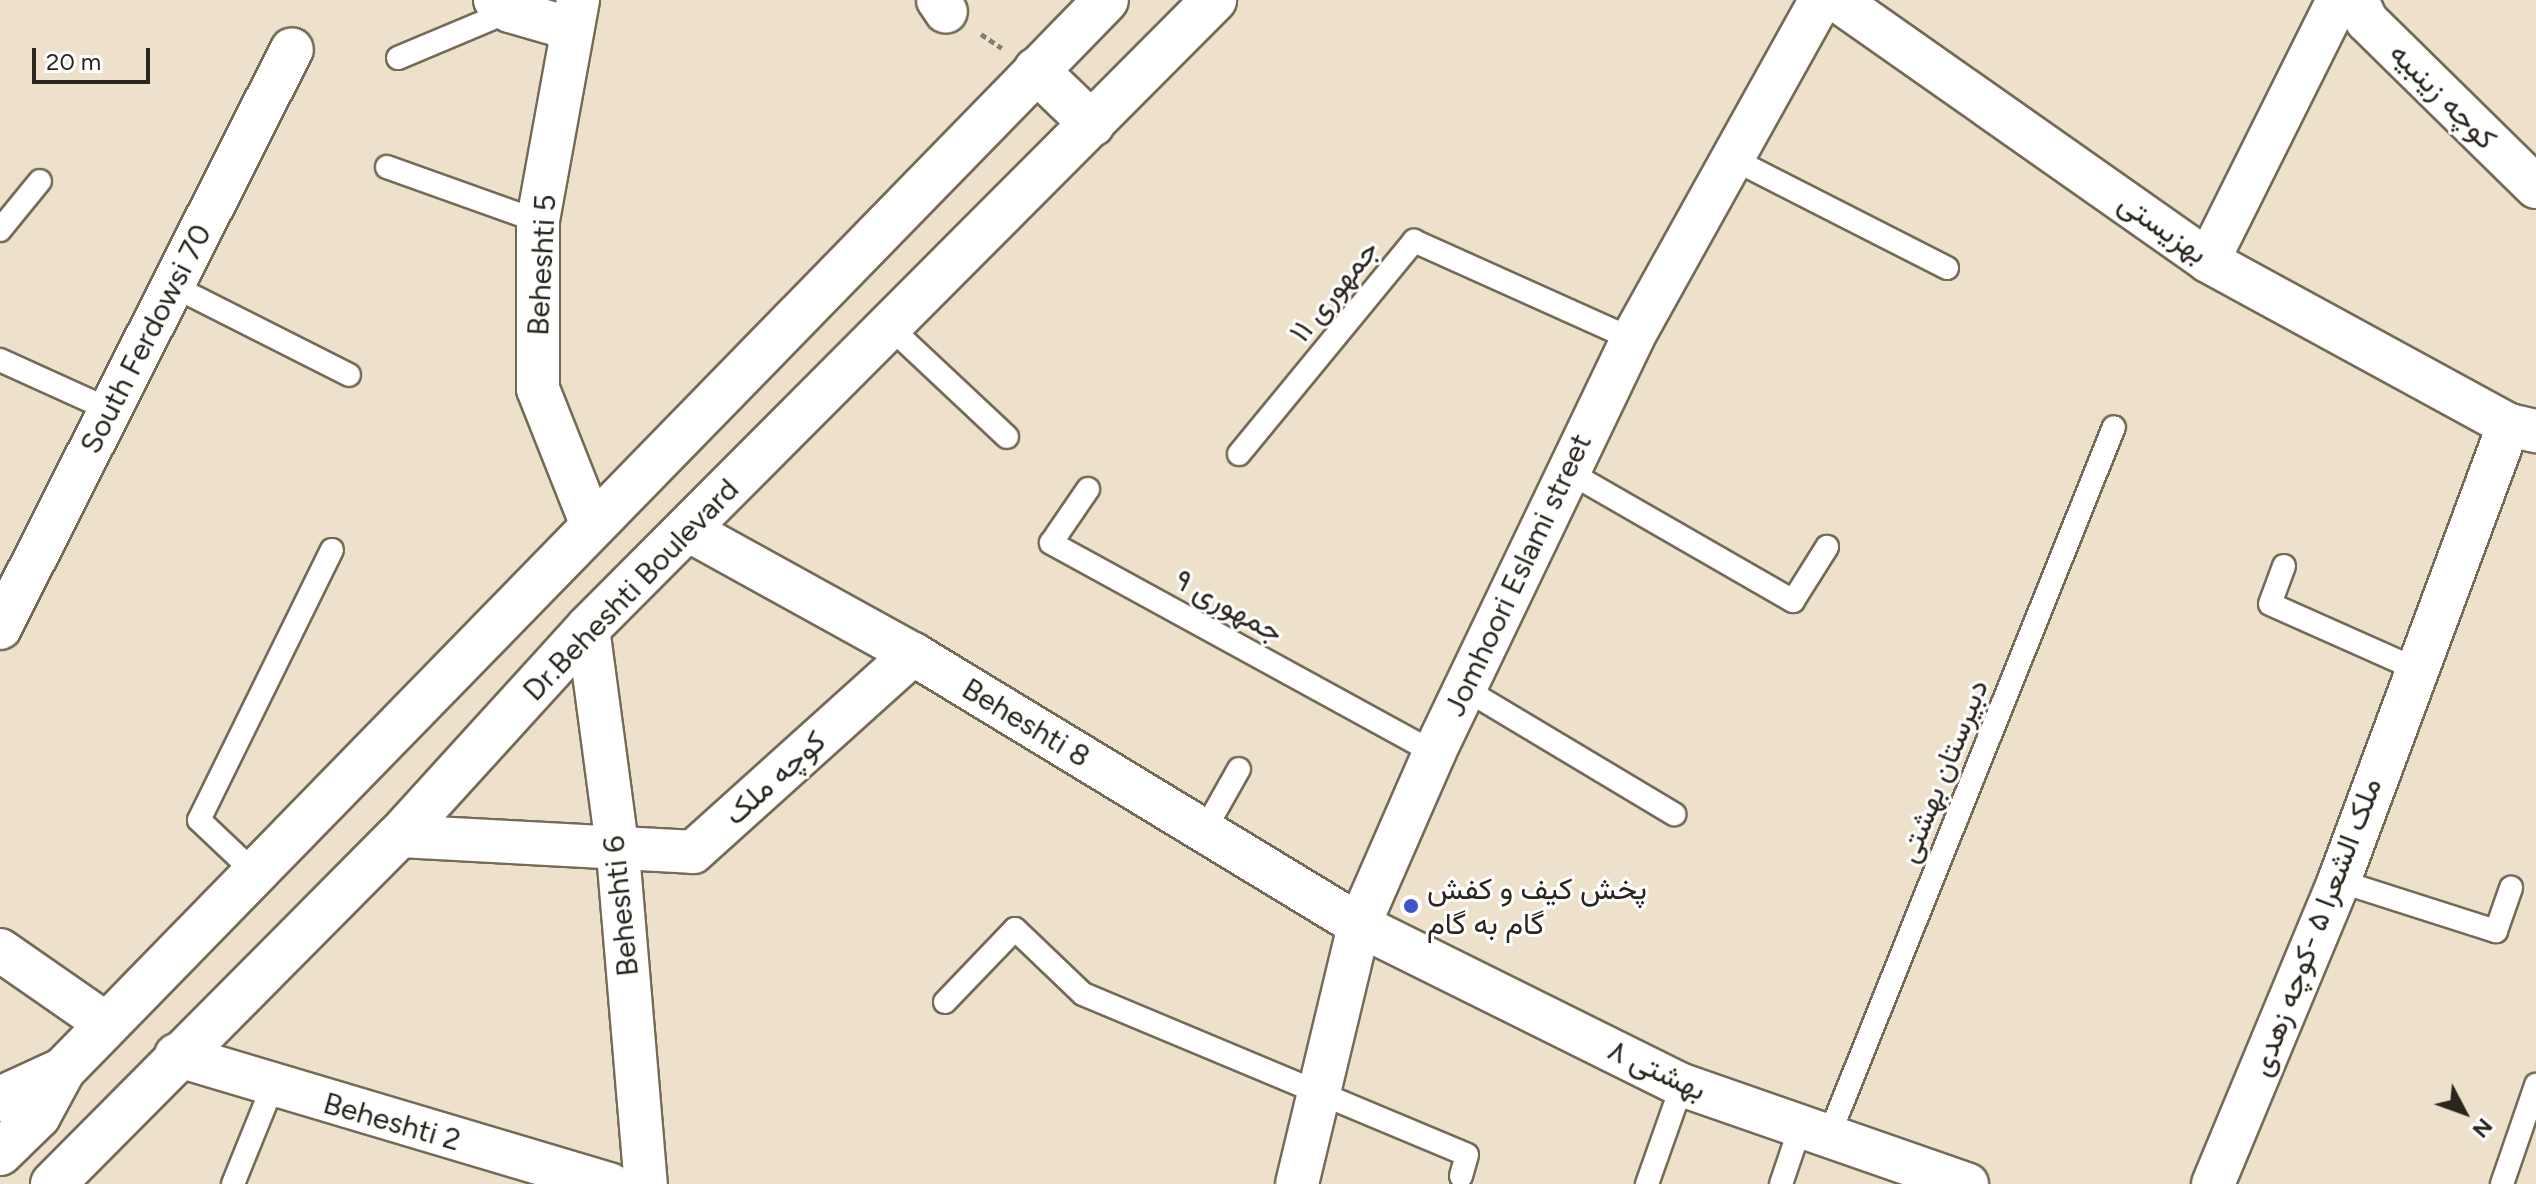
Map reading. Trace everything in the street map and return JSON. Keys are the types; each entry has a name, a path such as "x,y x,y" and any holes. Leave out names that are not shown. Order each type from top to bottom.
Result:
{"main road":[{"path":"0,1153 38,1116 63,1070 591,523 1106,0"},
{"name":"Dr.Beheshti Boulevard","path":"53,1184 176,1055 399,836 588,628 891,328 1214,0"},
{"path":"1036,70 1092,124"},
{"path":"119,1014 127,1021 143,1050 176,1055"},
{"path":"0,1099 63,1070"}],"street":[{"name":"Jomhoori Eslami street","path":"1297,1184 1359,925 1434,753 1632,339 1735,160 1821,0"},
{"name":"بهزیستی","path":"1837,0 2208,261 2523,428"},
{"path":"2208,261 2338,0"},
{"name":"کوچه زینبیه","path":"2357,0 2367,21 2536,187"},
{"path":"503,6 575,14"},
{"name":"Beheshti 5","path":"575,14 538,221 538,389 591,523"},
{"name":"South Ferdowsi 70","path":"5,608 110,410 292,49"},
{"name":"ملک الشعرا ۵ -کوچه زهدی","path":"2213,1184 2339,881 2414,668 2523,428"},
{"name":"Beheshti 8","path":"688,530 913,654 1359,925"},
{"name":"Beheshti 6","path":"588,628 618,853 646,1184"},
{"name":"کوچه ملک","path":"399,836 618,853 693,852 913,654"},
{"name":"بهشتی ۸","path":"1359,925 1682,1085 1967,1184"},
{"path":"0,950 119,1014"},
{"name":"Beheshti 2","path":"176,1055 272,1088 610,1184"}],"lane":[{"path":"398,58 503,6"},
{"path":"1735,160 1947,268"},
{"path":"387,167 538,221"},
{"path":"0,230 40,181"},
{"name":"جمهوری ۱۱","path":"1239,454 1414,241 1632,339"},
{"path":"173,286 349,375"},
{"path":"891,328 1007,437"},
{"path":"0,360 110,410"},
{"name":"دبیرستان بهشتی","path":"1781,1184 1814,1133 2114,427"},
{"path":"1567,471 1793,601 1827,547"},
{"name":"جمهوری ۹","path":"1088,489 1051,543 1434,753"},
{"path":"255,873 199,820 332,550"},
{"path":"2284,566 2270,604 2414,668"},
{"path":"1465,689 1674,814"},
{"path":"1204,831 1239,769"},
{"path":"2339,881 2496,931 2511,888"},
{"path":"945,1002 1015,929 1083,994 1467,1155 1461,1176"},
{"path":"1647,1184 1682,1085"},
{"path":"2502,1184 2536,1085"},
{"path":"233,1184 272,1088"}],"path":[{"path":"942,6 1036,70"}],"place":[{"name":"پخش کیف و کفش گام به گام","path":"1411,906"}]}
